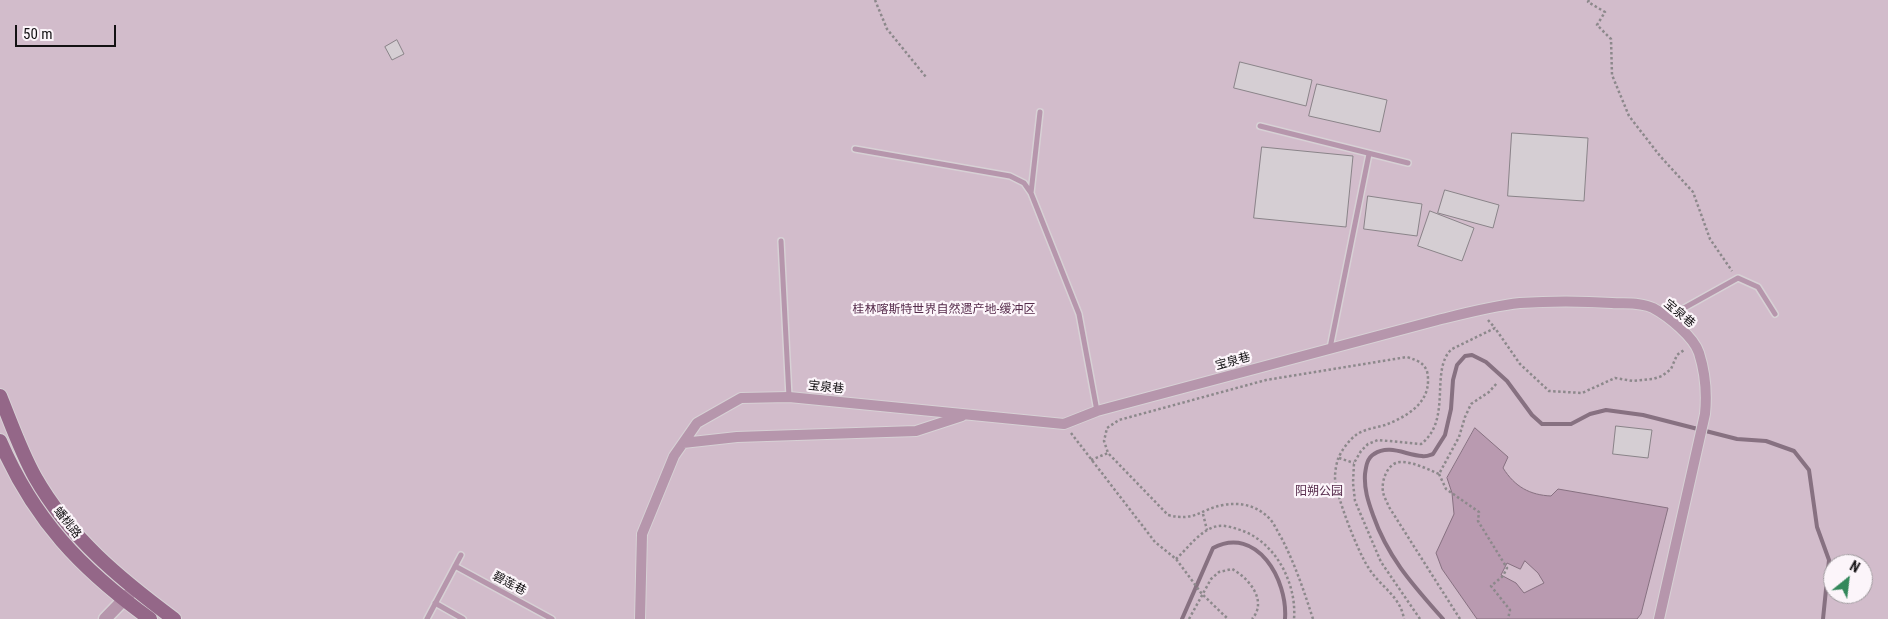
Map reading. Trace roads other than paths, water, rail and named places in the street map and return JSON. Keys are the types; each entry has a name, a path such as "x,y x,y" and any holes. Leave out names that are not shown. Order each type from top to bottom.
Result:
{"main road":[{"name":"蟠桃路","path":"0,396 35,476 56,509 80,540 109,569 174,619"},
{"name":"蟠桃路","path":"1,445 21,485 42,517 70,551 99,580 150,619"}],"street":[{"name":"宝泉巷","path":"640,619 642,534 674,456 697,423 741,398 789,397 1064,424 1097,412 1470,312 1519,304 1575,301 1636,304 1652,308 1668,318 1696,348 1707,396 1705,414 1659,619"},
{"path":"683,443 737,437 916,431 965,415"},
{"path":"105,619 134,589"}],"lane":[{"path":"1031,193 1040,112"},
{"path":"1260,126 1408,163"},
{"path":"855,150 1010,176 1024,183 1031,193 1079,314 1097,412"},
{"path":"1330,348 1369,154"},
{"path":"781,242 789,397"},
{"path":"1668,318 1738,278 1758,286 1775,314"},
{"path":"427,619 461,555"},
{"name":"碧莲巷","path":"455,566 552,619"},
{"path":"435,603 463,619"}],"waterway":[{"path":"1443,619 1402,570 1386,545 1368,500 1365,474 1370,458 1380,451 1392,450 1423,456 1433,454 1445,435 1451,409 1453,380 1457,365 1465,356 1472,355 1486,362 1507,381 1532,415 1542,424 1571,424 1590,414 1606,410 1643,415 1737,439 1766,441 1794,451 1809,470 1817,527 1829,560 1823,619"},
{"path":"1182,619 1213,548 1229,543 1243,544 1256,550 1267,560 1281,588 1285,604 1285,619"}],"park label":[{"name":"桂林喀斯特世界自然遗产地-缓冲区","path":"944,310"},
{"name":"阳朔公园","path":"1319,492"}]}
